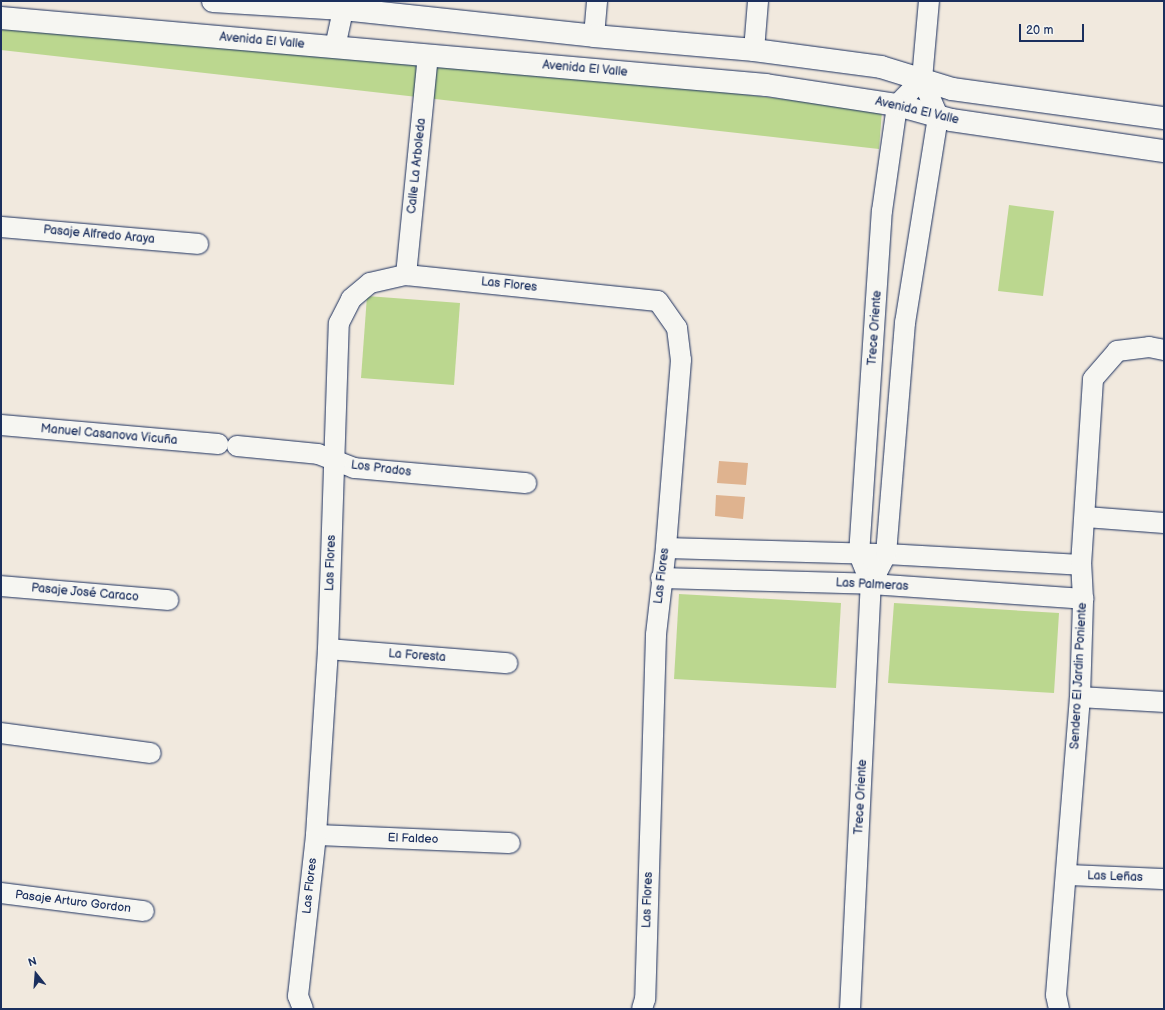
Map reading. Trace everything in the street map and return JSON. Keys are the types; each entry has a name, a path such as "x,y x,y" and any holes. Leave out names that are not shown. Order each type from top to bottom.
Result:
{"street":[{"path":"213,1 344,5 594,36 754,50 881,67 952,89 1164,118"},
{"path":"594,36 597,1"},
{"path":"754,50 758,1"},
{"path":"929,1 922,79 938,116"},
{"path":"335,47 344,5"},
{"name":"Avenida El Valle","path":"1,18 766,85 897,105 952,120 1164,151"},
{"name":"Calle La Arboleda","path":"406,275 428,56"},
{"path":"897,105 922,79"},
{"name":"Trece Oriente","path":"871,584 859,555 882,211 897,105"},
{"name":"Trece Oriente","path":"850,1009 871,584 886,554 905,323 938,116"},
{"name":"Pasaje Alfredo Araya","path":"1,227 198,244"},
{"name":"Las Flores","path":"298,1004 316,835 328,649 339,323 351,299 370,283 406,275 658,302 677,328 681,360 666,548 661,578 656,635 645,999 642,1009"},
{"name":"Sendero El Jardin Poniente","path":"1059,1009 1056,995 1067,875 1080,697 1083,599 1081,565 1086,517 1093,379 1116,351 1149,347 1164,350"},
{"name":"Manuel Casanova Vicuña","path":"1,425 228,445"},
{"name":"Los Prados","path":"228,445 318,454 354,468 526,483"},
{"path":"1086,517 1164,523"},
{"path":"666,548 859,555 886,554 1081,565"},
{"name":"Las Palmeras","path":"661,578 871,584 1083,599"},
{"name":"Pasaje José Caraco","path":"1,586 168,600"},
{"name":"La Foresta","path":"328,649 506,663"},
{"path":"1080,697 1164,702"},
{"path":"1,733 151,753"},
{"name":"El Faldeo","path":"316,835 510,843"},
{"name":"Las Leñas","path":"1067,875 1164,879"},
{"name":"Pasaje Arturo Gordon","path":"1,893 144,911"}],"green space":[{"path":"1,18 428,56 882,111 879,149 1,50"},
{"path":"1009,205 1054,211 1043,296 998,291"},
{"path":"367,296 460,303 454,385 361,378"},
{"path":"679,594 841,603 836,688 674,679"},
{"path":"894,603 1059,613 1054,693 888,683"}],"building":[{"path":"719,461 748,463 746,485 717,483"},
{"path":"716,495 745,497 743,519 715,516"}]}
